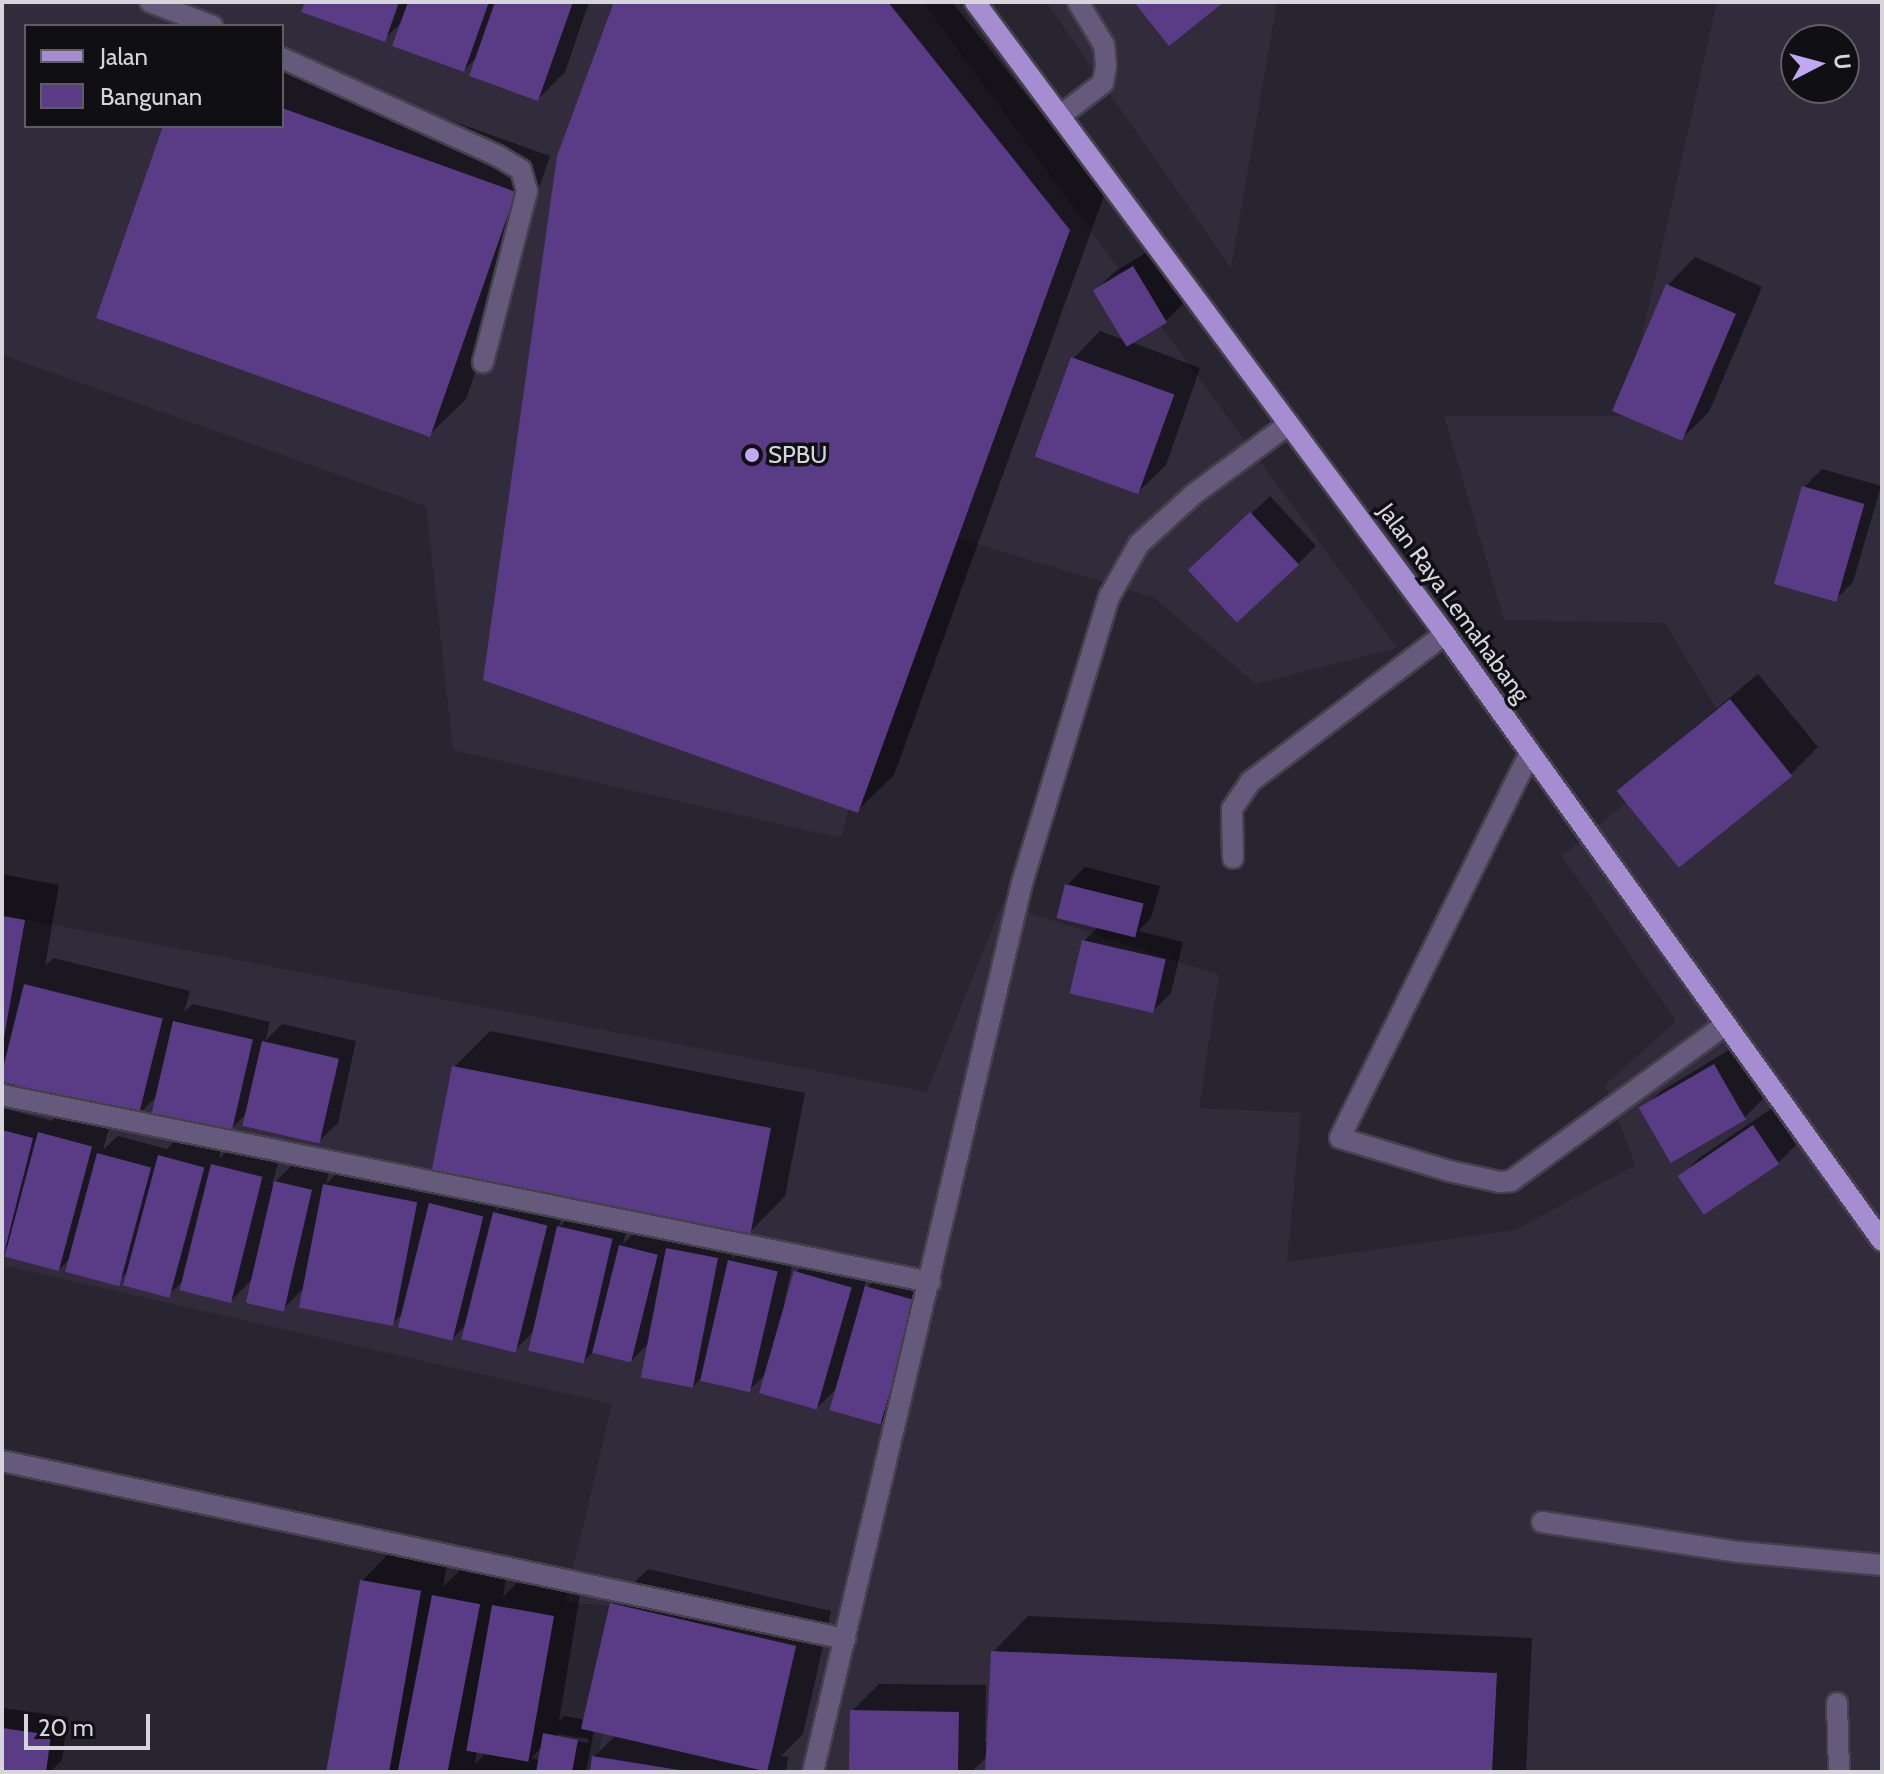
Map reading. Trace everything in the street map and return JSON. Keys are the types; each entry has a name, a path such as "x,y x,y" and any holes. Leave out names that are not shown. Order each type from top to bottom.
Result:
{"main road":[{"name":"Jalan Raya Lemahabang","path":"975,2 1445,634 1882,1241"}],"street":[{"path":"150,2 208,24"},
{"path":"1060,116 1103,83 1106,66 1104,45 1078,2"},
{"path":"284,59 498,156 521,170 527,191 483,362"},
{"path":"813,1772 1022,883 1109,597 1139,544 1194,494 1289,424"},
{"path":"1233,858 1232,809 1250,782 1445,634"},
{"path":"1530,753 1340,1138 1449,1171 1500,1182 1511,1181 1726,1024"},
{"path":"2,1095 930,1282"},
{"path":"2,1461 845,1639"},
{"path":"1542,1522 1739,1552 1882,1565"},
{"path":"1837,1703 1839,1772"}],"shaded area":[{"path":"2,2 923,2 1397,648 1256,684 1153,597 921,527 841,838 453,750 426,506 2,355"},
{"path":"1046,2 1277,2 1231,268"},
{"path":"1717,2 1882,2 1882,1772 595,1772 626,1607 565,1602 612,1404 2,1265 2,915 927,1092 1002,904 1219,975 1199,1108 1301,1113 1287,1262 1515,1230 1635,1165 1605,1085 1676,1021 1562,856 1724,721 1665,623 1504,620 1444,416 1624,416"}],"building":[{"path":"305,2 399,2 385,42 301,12"},
{"path":"408,2 489,2 464,72 392,46"},
{"path":"495,2 573,2 538,101 469,76"},
{"name":"SPBU","path":"614,2 888,2 1070,230 858,813 483,680 557,156"},
{"path":"1134,2 1224,2 1169,46"},
{"path":"284,109 516,192 430,437 96,318 162,128 284,128"},
{"path":"1133,266 1167,323 1127,347 1093,290"},
{"path":"1666,284 1736,314 1682,441 1612,411"},
{"path":"1071,357 1174,395 1138,494 1035,457"},
{"path":"1802,486 1864,504 1836,602 1774,584"},
{"path":"1250,512 1299,565 1237,623 1188,570"},
{"path":"1730,699 1792,776 1679,868 1617,791"},
{"path":"1065,884 1144,904 1135,938 1057,918"},
{"path":"2,916 25,920 4,1037 2,1037"},
{"path":"1082,940 1166,959 1153,1013 1070,994"},
{"path":"24,984 163,1019 139,1116 2,1082"},
{"path":"173,1021 253,1039 231,1133 151,1115"},
{"path":"262,1041 339,1059 319,1144 242,1126"},
{"path":"1714,1064 1746,1119 1671,1163 1639,1108"},
{"path":"452,1066 771,1128 750,1234 431,1172"},
{"path":"1753,1125 1779,1164 1704,1215 1678,1176"},
{"path":"2,1130 33,1138 3,1257 2,1257"},
{"path":"38,1132 92,1146 59,1271 5,1257"},
{"path":"97,1153 151,1167 119,1286 65,1272"},
{"path":"158,1155 204,1167 169,1298 123,1285"},
{"path":"211,1164 262,1177 231,1303 180,1290"},
{"path":"274,1181 312,1190 284,1312 246,1303"},
{"path":"323,1184 417,1202 393,1326 299,1308"},
{"path":"429,1203 483,1217 452,1341 398,1327"},
{"path":"493,1212 547,1226 516,1353 461,1339"},
{"path":"557,1226 613,1239 584,1364 528,1351"},
{"path":"619,1245 658,1255 631,1362 592,1353"},
{"path":"666,1248 718,1258 693,1388 641,1378"},
{"path":"728,1260 778,1271 750,1392 700,1381"},
{"path":"794,1271 852,1288 817,1410 759,1393"},
{"path":"865,1286 916,1301 880,1425 829,1410"},
{"path":"360,1580 421,1591 389,1772 326,1772"},
{"path":"432,1595 480,1604 448,1772 398,1772"},
{"path":"610,1603 796,1646 767,1772 581,1729"},
{"path":"492,1605 554,1616 528,1762 466,1751"},
{"path":"991,1651 1497,1673 1492,1772 985,1772"},
{"path":"850,1710 959,1712 958,1772 849,1772"},
{"path":"2,1728 51,1735 46,1772 2,1772"},
{"path":"543,1733 578,1740 572,1772 536,1772"},
{"path":"592,1756 679,1770 590,1772"}],"place":[{"name":"SPBU","path":"752,455"}]}
